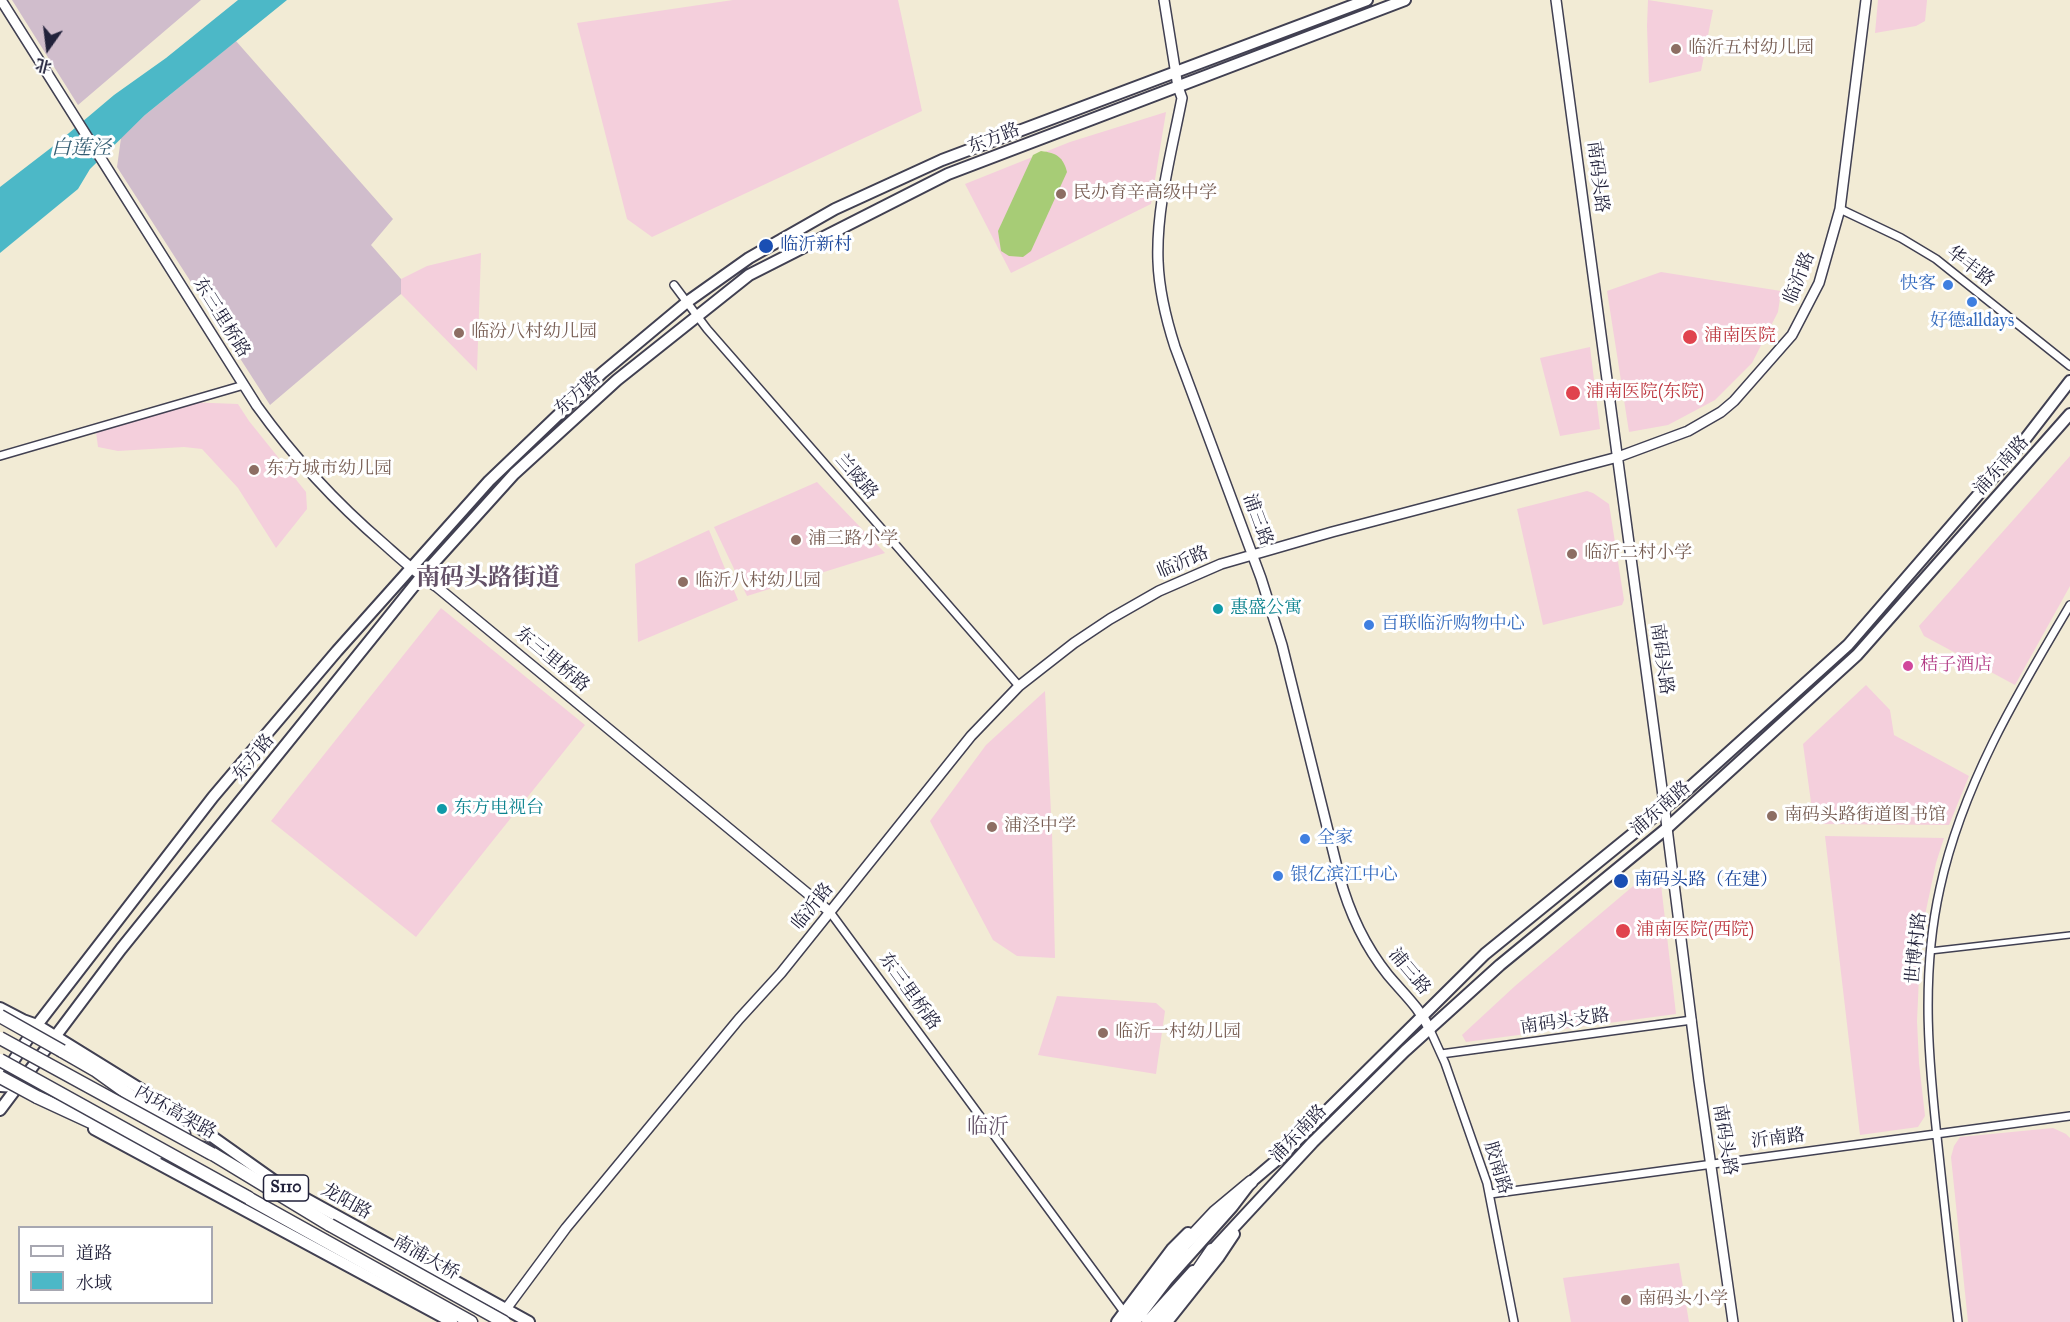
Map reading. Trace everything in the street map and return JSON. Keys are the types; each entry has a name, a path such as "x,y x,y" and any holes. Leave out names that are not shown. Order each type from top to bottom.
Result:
{"highway":[{"path":"0,1017 95,1070 212,1154"},
{"name":"内环高架路","path":"0,1038 212,1154 330,1225"},
{"path":"0,1060 249,1197"},
{"path":"2,1074 37,1097 249,1197"},
{"path":"1124,1317 1184,1245 1215,1212 1251,1182"},
{"name":"南浦大桥","path":"249,1197 471,1322"},
{"name":"南浦大桥","path":"330,1225 504,1322"},
{"path":"1157,1322 1188,1285 1212,1250"}],"main road":[{"name":"东方路","path":"0,1110 54,1035 489,481 602,373 687,302 749,258 835,209 942,160 1367,0"},
{"name":"东方路","path":"2,1074 37,1025 213,797 337,651 514,474 617,380 749,275 948,174 1405,0"},
{"name":"浦东南路","path":"1135,1322 1167,1280 1232,1207 1251,1182 1278,1159 1485,954 1688,789 1848,645 2016,451 2070,381"},
{"name":"浦东南路","path":"1147,1322 1321,1134 1405,1051 1500,965 1667,828 1857,655 2070,414"},
{"name":"龙阳路","path":"0,1008 37,1025 176,1111 279,1184 529,1322"},
{"name":"S110","path":"2,1074 18,1087 322,1254 452,1322"},
{"name":"S110","path":"0,1086 18,1087"},
{"name":"浦东南路","path":"1117,1322 1124,1317 1179,1241 1224,1197 1278,1159"},
{"name":"浦东南路","path":"1167,1322 1218,1258 1253,1207"}],"street":[{"name":"东三里桥路","path":"1,0 244,385 279,436 320,485 354,519 416,573 438,587 830,912 1124,1317"},
{"name":"浦三路","path":"1164,0 1178,87 1182,98 1159,228 1158,261 1161,295 1175,347 1252,554 1284,652 1350,911 1377,960 1424,1016 1430,1030"},
{"name":"南码头路","path":"1556,0 1699,1082 1733,1322"},
{"name":"临沂路","path":"496,1322 573,1220 731,1027 781,973 971,736 1019,686 1074,643 1134,605 1189,577 1252,554 1618,457 1688,430 1720,412 1734,401 1792,335 1819,283 1840,209 1866,0"},
{"name":"华丰路","path":"1840,209 1900,238 1936,259 2070,366"},
{"name":"兰陵路","path":"674,285 707,329 1019,686"},
{"path":"0,456 244,385"},
{"name":"世博村路","path":"1958,1322 1928,1044 1930,951 1940,886 1975,780 2038,658 2070,605"},
{"path":"1930,951 2070,935"},
{"name":"南码头支路","path":"1442,1054 1692,1020"},
{"name":"胶南路","path":"1430,1030 1442,1054 1490,1194 1514,1322"},
{"name":"沂南路","path":"1490,1194 1711,1162 2070,1116"}],"shaded area":[{"path":"12,0 201,0 78,105"},
{"path":"733,0 898,0 922,111 652,237 627,219 577,23"},
{"name":"临沂五村幼儿园","path":"1648,0 1713,10 1701,71 1649,83"},
{"path":"1878,0 1927,0 1925,21 1916,26 1875,33"},
{"path":"236,41 393,219 371,245 401,279 401,294 270,405 117,167 121,138 145,115"},
{"name":"民办育辛高级中学","path":"1166,112 1151,204 1011,273 965,184 1070,142"},
{"name":"临汾八村幼儿园","path":"481,253 477,371 401,294 401,279 427,266"},
{"name":"浦南医院","path":"1661,272 1781,291 1778,312 1752,363 1715,400 1668,425 1629,432 1607,291"},
{"name":"浦南医院(东院)","path":"1590,347 1600,429 1560,436 1540,358"},
{"name":"东方城市幼儿园","path":"186,402 238,404 306,492 307,509 276,548 238,488 202,449 184,447 118,451 98,447 95,424"},
{"path":"2070,456 2070,586 2015,685 1924,636 1919,626"},
{"name":"浦三路小学","path":"817,482 885,553 747,596 714,527"},
{"name":"临沂二村小学","path":"1587,491 1609,504 1624,600 1622,605 1543,625 1517,509"},
{"name":"临沂八村幼儿园","path":"709,530 738,600 638,642 635,564"},
{"path":"441,608 585,725 416,937 271,821"},
{"path":"1866,685 1890,710 1894,735 1969,776 1949,825 1814,824 1803,744"},
{"name":"浦泾中学","path":"1045,691 1055,958 1017,956 993,940 930,821 986,745"},
{"path":"1825,836 1944,838 1936,863 1921,934 1917,1021 1925,1116 1918,1127 1860,1135"},
{"name":"浦南医院(西院)","path":"1645,876 1660,876 1676,1014 1466,1042 1462,1035 1515,986"},
{"name":"临沂一村幼儿园","path":"1057,996 1156,1003 1165,1011 1156,1074 1038,1055"},
{"path":"2053,1128 2070,1138 2070,1322 1968,1322 1951,1157 1954,1146 1960,1137"},
{"name":"南码头小学","path":"1679,1263 1689,1322 1571,1322 1563,1278"}],"green space":[{"path":"1041,151 1058,157 1064,163 1067,172 1031,251 1023,257 1009,256 1001,251 998,231 1033,155"}],"water":[{"name":"白莲泾","path":"238,0 287,0 145,115 90,169 78,189 0,253 0,187 114,95 166,58"}],"place":[{"name":"临沂五村幼儿园","path":"1676,49"},
{"name":"民办育辛高级中学","path":"1061,194"},
{"name":"临沂新村","path":"766,246"},
{"name":"快客","path":"1948,285"},
{"name":"好德alldays","path":"1972,302"},
{"name":"临汾八村幼儿园","path":"459,333"},
{"name":"浦南医院","path":"1690,337"},
{"name":"浦南医院(东院)","path":"1573,393"},
{"name":"东方城市幼儿园","path":"254,470"},
{"name":"浦三路小学","path":"796,540"},
{"name":"临沂二村小学","path":"1572,554"},
{"name":"临沂八村幼儿园","path":"683,582"},
{"name":"惠盛公寓","path":"1218,609"},
{"name":"百联临沂购物中心","path":"1369,625"},
{"name":"桔子酒店","path":"1908,666"},
{"name":"东方电视台","path":"442,809"},
{"name":"南码头路街道图书馆","path":"1772,816"},
{"name":"浦泾中学","path":"992,827"},
{"name":"全家","path":"1305,839"},
{"name":"银亿滨江中心","path":"1278,876"},
{"name":"南码头路（在建）","path":"1621,881"},
{"name":"浦南医院(西院)","path":"1623,931"},
{"name":"临沂一村幼儿园","path":"1103,1033"},
{"name":"南码头小学","path":"1626,1300"}],"district":[{"name":"南码头路街道","path":"488,579"},
{"name":"临沂","path":"988,1128"}]}
